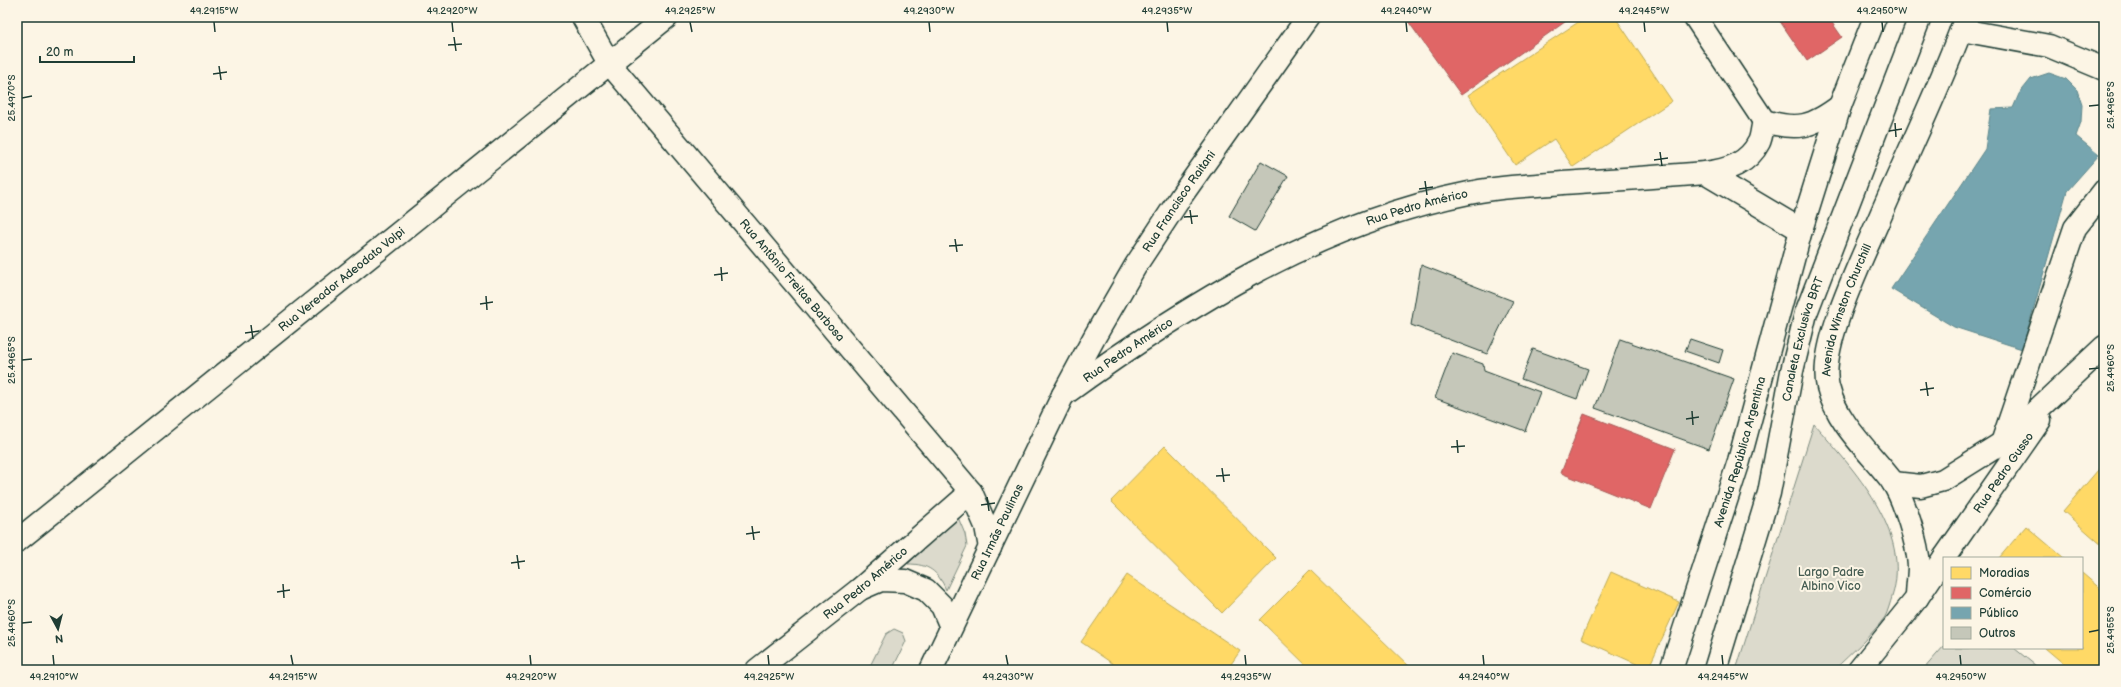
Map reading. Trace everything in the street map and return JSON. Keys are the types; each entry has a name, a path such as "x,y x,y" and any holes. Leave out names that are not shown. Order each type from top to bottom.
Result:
{"street":[{"name":"Rua Antônio Freitas Barbosa","path":"583,17 609,63 971,492 986,526 990,548"},
{"name":"Rua Vereador Adeodato Volpi","path":"17,541 667,17"},
{"name":"Rua Francisco Raitani","path":"1063,395 1136,265 1194,177 1308,17"},
{"path":"1695,17 1764,121 1781,126 1800,127 1821,120 1840,106"},
{"path":"1705,173 1801,230 1840,106 1875,17"},
{"name":"Canaleta Exclusiva BRT","path":"1715,670 1769,493 1792,371 1806,314 1920,17"},
{"path":"1964,24 2049,46 2104,69"},
{"name":"Avenida Winston Churchill","path":"1917,598 1918,566 1915,542 1904,509 1893,483 1841,417 1833,404 1827,386 1826,371 1828,355 1847,295 1964,24"},
{"name":"Rua Pedro Américo","path":"1063,395 1118,355 1235,283 1292,252 1352,227 1414,206 1470,192 1727,170 1746,159 1759,142 1764,121"},
{"path":"2002,443 2075,228 2104,191"},
{"name":"Avenida República Argentina","path":"1671,670 1739,461 1801,230"},
{"name":"Rua Pedro Gusso","path":"1893,483 1921,486 1943,480 2002,443 2104,347"},
{"name":"Rua Pedro Gusso","path":"1945,557 2062,388"},
{"name":"Rua Irmãs Paulinas","path":"931,670 1063,395"},
{"name":"Rua Pedro Américo","path":"757,670 860,589 971,492"},
{"name":"Rua Pedro Gusso","path":"1859,670 1917,598 1943,559"},
{"path":"860,589 882,580 905,581 926,590 942,606 951,628"}],"green space":[{"name":"Largo Padre Albino Vico","path":"1814,424 1861,481 1876,503 1887,526 1894,549 1896,573 1889,607 1885,617 1874,631 1834,670 1736,670"},
{"path":"957,515 965,534 967,546 946,590 940,578 932,570 921,565 908,564"},
{"path":"894,629 903,633 906,641 892,670 868,670 886,634"},
{"path":"1943,647 1943,649 2015,649 2041,670 1923,670"}],"building: Moradias":[{"path":"1586,17 1615,17 1672,101 1573,167 1554,139 1515,165 1468,95"},
{"path":"2104,205 2104,224 2094,212"},
{"path":"1165,446 1276,558 1222,613 1111,501"},
{"path":"2104,463 2104,547 2063,511"},
{"path":"2026,526 2063,557 2000,557"},
{"path":"1310,570 1413,670 1311,670 1260,620"},
{"path":"1611,572 1679,602 1648,669 1581,639"},
{"path":"2083,574 2104,592 2104,670 2071,670 2046,649 2083,649"},
{"path":"1127,575 1240,651 1227,670 1122,670 1081,642"}],"building: Comércio":[{"path":"1405,17 1572,17 1461,95"},
{"path":"1777,17 1828,17 1842,37 1807,61"},
{"path":"1584,414 1675,449 1651,509 1561,473"}],"building: Público":[{"path":"2049,73 2066,79 2077,90 2082,105 2081,122 2076,136 2099,155 2067,191 2022,349 1954,327 1891,289 1985,149 1991,109 2013,108 2019,94 2031,79"}],"building: Outros":[{"path":"1261,161 1288,176 1255,231 1229,216"},
{"path":"1421,265 1513,301 1487,354 1411,325"},
{"path":"1620,339 1734,379 1709,449 1595,408"},
{"path":"1690,339 1723,350 1719,363 1685,351"},
{"path":"1533,349 1588,369 1577,399 1521,379"},
{"path":"1452,353 1483,364 1484,371 1540,392 1525,431 1435,398"}]}
